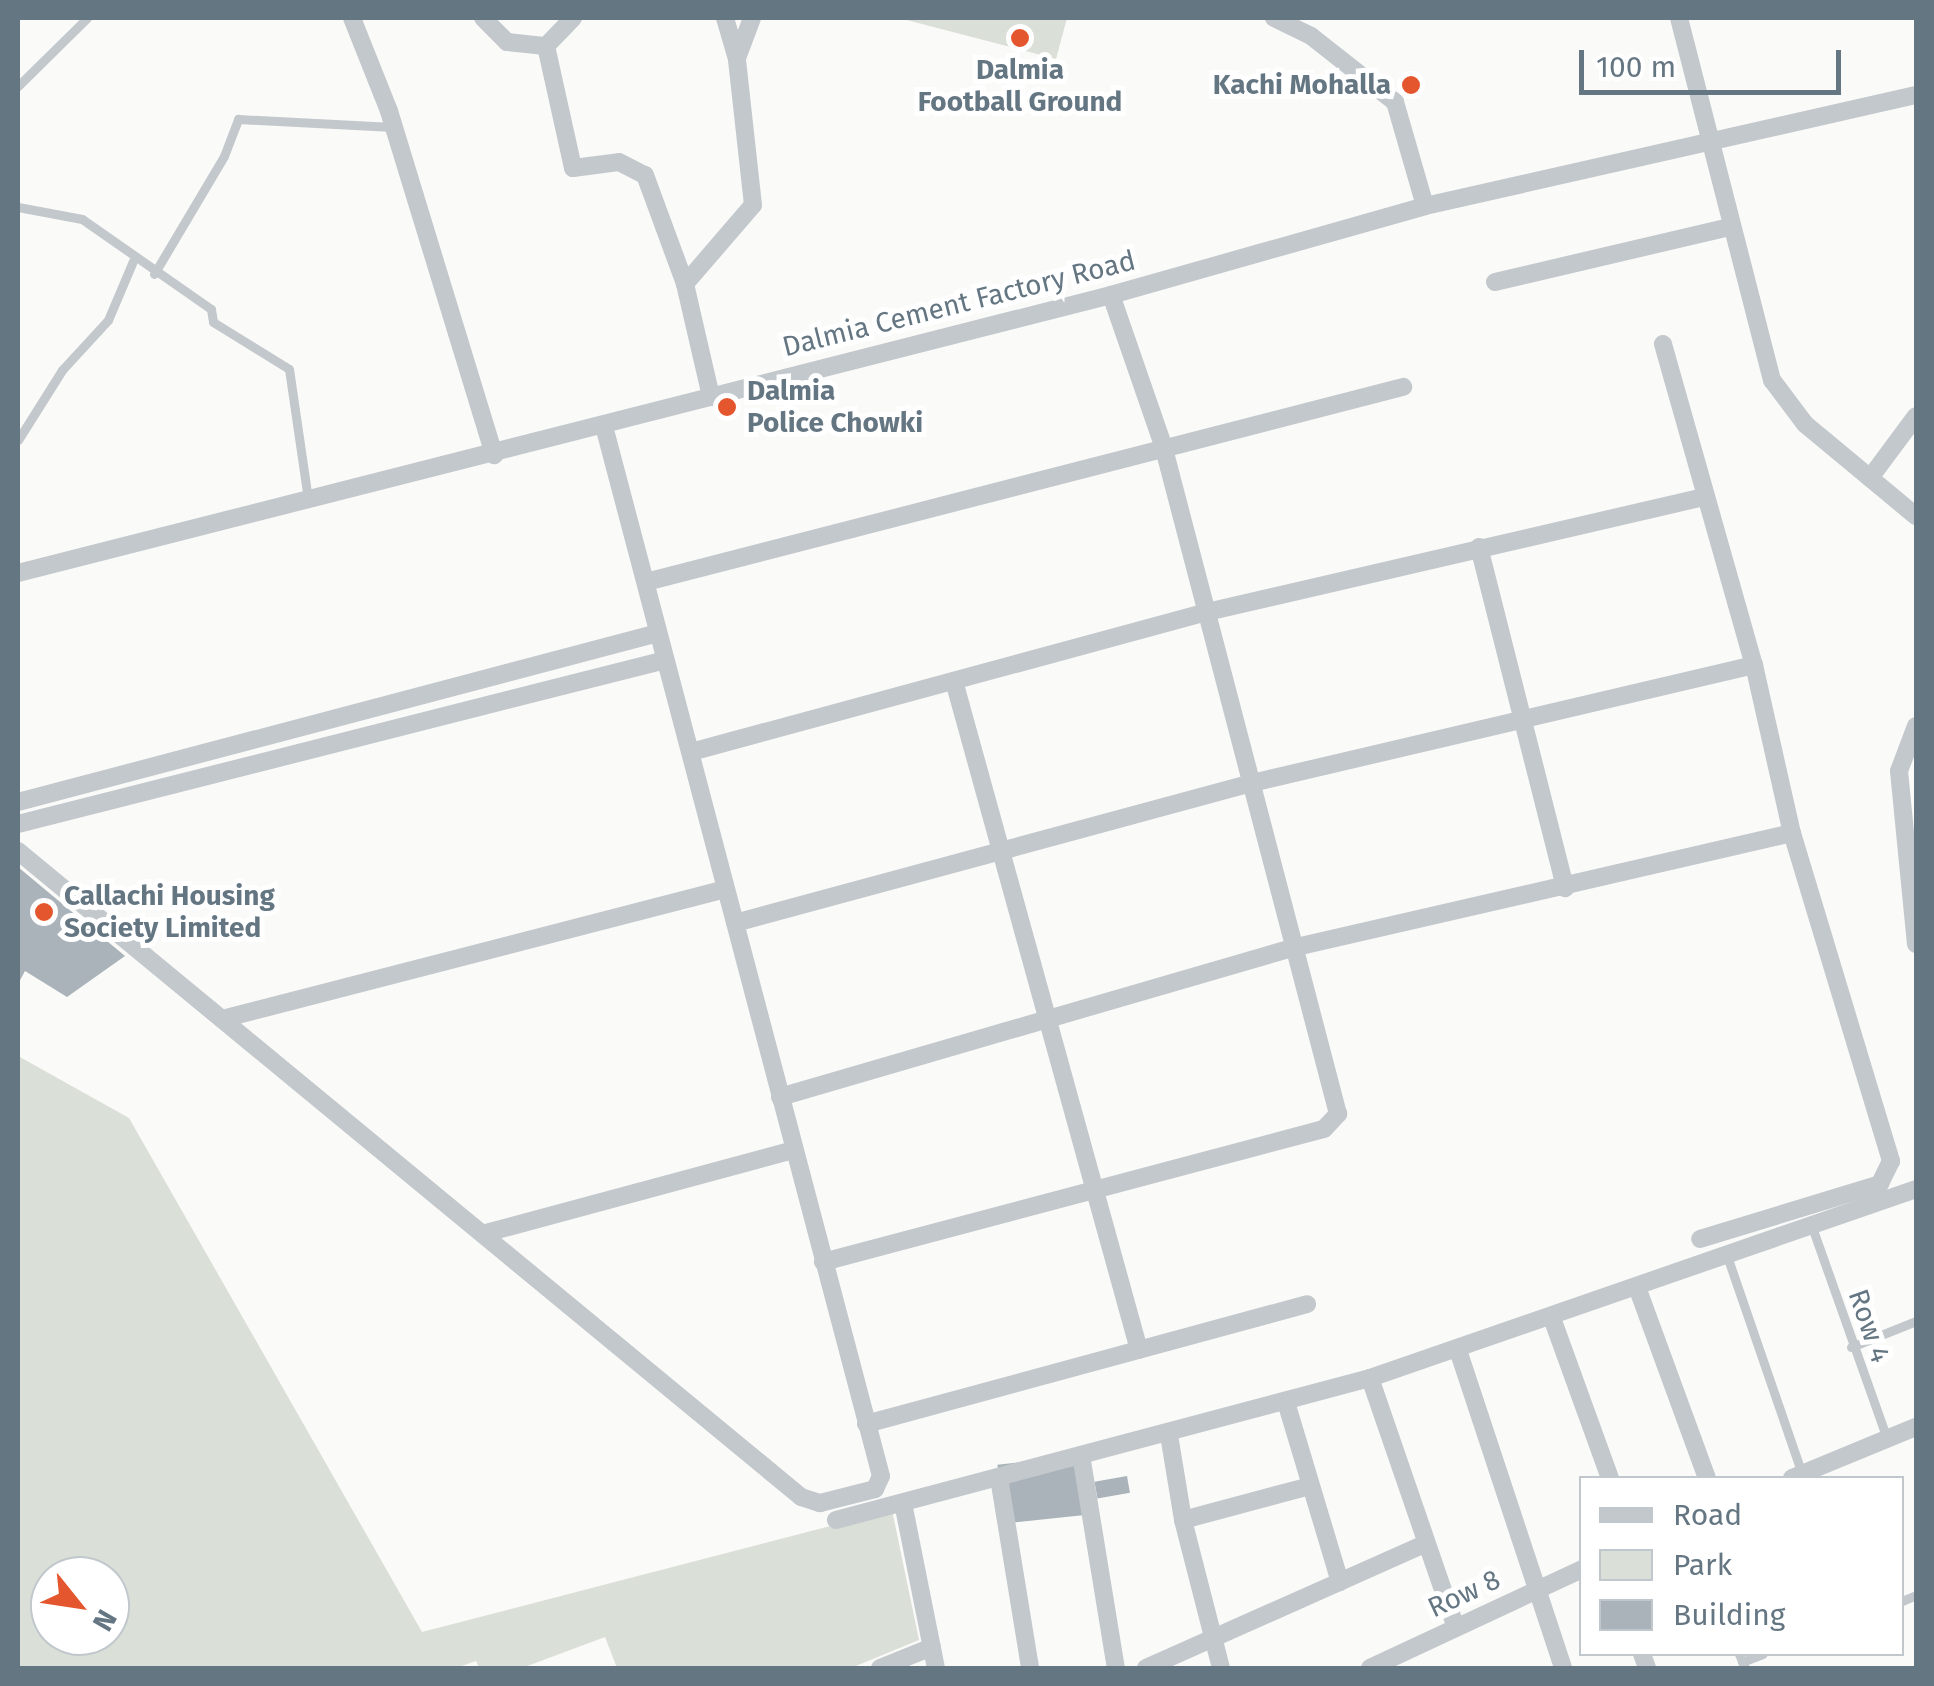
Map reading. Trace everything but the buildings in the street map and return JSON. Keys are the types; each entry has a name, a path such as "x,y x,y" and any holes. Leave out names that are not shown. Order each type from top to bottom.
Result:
{"street":[{"path":"352,18 394,127 494,455"},
{"path":"483,18 507,42 546,46"},
{"path":"546,46 573,18"},
{"path":"684,284 753,205 737,59 724,18"},
{"path":"737,59 752,18"},
{"path":"1274,18 1311,36 1395,102 1425,206"},
{"path":"1679,18 1730,226 1783,402 1916,516"},
{"path":"546,46 573,168 619,162 645,175 684,284 710,397"},
{"name":"Dalmia Cement Factory Road","path":"18,574 1111,295 1425,206 1707,138 1916,95"},
{"path":"1496,282 1730,226"},
{"path":"823,1262 1333,1124 1338,1114 1248,784 1208,612 1163,445 1111,295"},
{"path":"1663,344 1754,665 1792,833 1890,1170 1880,1184 1700,1239"},
{"path":"646,582 1163,445 1403,387"},
{"path":"1870,478 1916,416"},
{"path":"18,850 810,1502 880,1484 604,426"},
{"path":"691,752 1208,612 1478,546 1704,497"},
{"path":"1478,546 1565,888"},
{"path":"18,802 658,633"},
{"path":"569,656 574,682"},
{"path":"18,824 664,660"},
{"path":"735,923 1248,784 1521,716 1754,665"},
{"path":"954,681 1140,1350"},
{"path":"1916,726 1899,772 1916,944"},
{"path":"780,1097 1292,948 1792,833"},
{"path":"226,1018 726,890"},
{"path":"486,1233 794,1150"},
{"path":"836,1520 1169,1435 1370,1378 1916,1189"},
{"path":"1637,1287 1706,1476"},
{"path":"866,1424 1307,1304"},
{"path":"1552,1318 1609,1476"},
{"path":"1458,1350 1563,1668"},
{"path":"1370,1378 1456,1628"},
{"path":"1286,1402 1340,1582"},
{"path":"1797,1476 1834,1470 1916,1426"},
{"path":"1169,1435 1183,1520 1210,1640 1221,1668"},
{"path":"1081,1455 1116,1668"},
{"path":"1000,1478 1030,1668"},
{"path":"1183,1520 1310,1486"},
{"path":"903,1503 936,1668"},
{"path":"1146,1668 1424,1544"},
{"name":"Row 8","path":"1370,1668 1579,1570"},
{"path":"880,1668 932,1646"}],"lane":[{"path":"18,86 87,18"},
{"path":"154,274 224,156 238,119 394,127"},
{"path":"18,208 82,219 133,261 211,309 214,322 230,334 288,369 308,500"},
{"path":"18,440 62,370 108,320 133,261"},
{"name":"Row 4","path":"1812,1227 1886,1439"},
{"path":"1727,1256 1797,1476"},
{"path":"1851,1347 1916,1321"}],"green space":[{"name":"Dalmia Football Ground","path":"899,18 1067,18 1056,59"},
{"path":"18,1056 129,1118 422,1632 892,1510 919,1640 851,1668 617,1668 605,1637 522,1668 479,1668 476,1661 456,1668 18,1668"}],"place":[{"name":"Dalmia Football Ground","path":"1020,38"},
{"name":"Kachi Mohalla","path":"1411,85"},
{"name":"Dalmia Police Chowki","path":"727,407"},
{"name":"Callachi Housing Society Limited","path":"44,912"}]}
